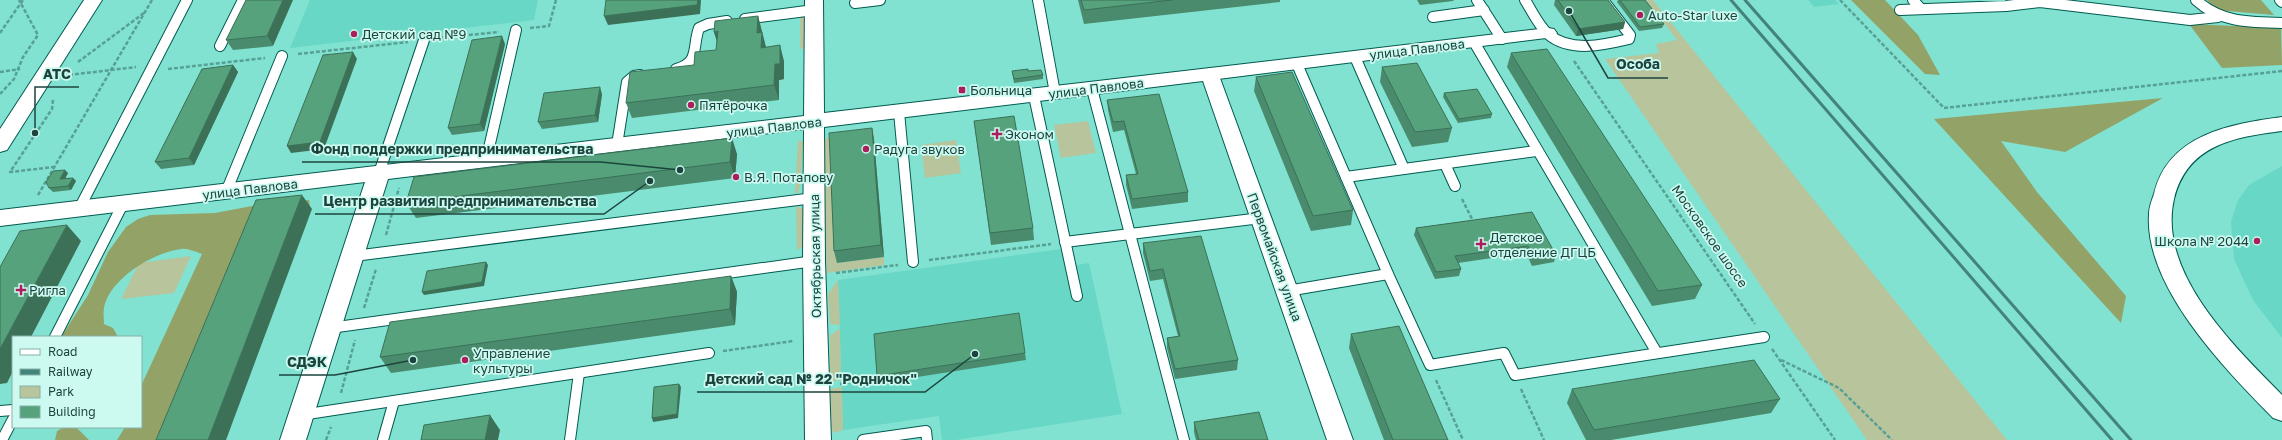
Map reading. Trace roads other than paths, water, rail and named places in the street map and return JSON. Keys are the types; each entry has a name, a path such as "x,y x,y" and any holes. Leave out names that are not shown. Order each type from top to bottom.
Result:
{"main road":[{"path":"2,140 93,0"},
{"name":"Октябрьская улица","path":"814,5 814,198 823,268 818,440"},
{"name":"улица Павлова","path":"0,218 1210,74"},
{"name":"Первомайская улица","path":"1210,74 1340,440"},
{"path":"2282,124 2236,131 2218,137 2198,146 2183,159 2170,176 2161,196 2160,238 2169,265 2182,291 2229,356 2282,411"},
{"path":"293,440 354,256 379,173"}],"street":[{"name":"улица Павлова","path":"1210,74 1548,34"}],"lane":[{"path":"79,209 150,68 187,0"},
{"path":"220,46 243,0"},
{"path":"855,3 880,0"},
{"path":"1038,0 1055,93"},
{"path":"1477,0 1502,39"},
{"path":"1525,0 1548,34 1574,46 1629,39 1630,35 1603,0"},
{"path":"1913,0 1921,9"},
{"path":"2196,0 2205,10 2218,17"},
{"path":"1900,10 2006,6 2040,2 2190,20 2218,17 2282,23"},
{"path":"667,71 687,67 692,62 698,31 703,25 814,5"},
{"path":"1433,17 1484,10"},
{"path":"486,161 516,30"},
{"path":"379,173 424,40"},
{"path":"1474,42 1536,151 1657,352"},
{"path":"226,192 282,56"},
{"path":"1355,57 1404,169"},
{"path":"1298,64 1388,274 1430,365 1504,354 1515,376 1657,352 1764,337"},
{"path":"617,145 627,82 634,76 646,74"},
{"path":"1092,89 1184,440"},
{"path":"1034,96 1077,296"},
{"path":"899,112 913,262"},
{"path":"1346,177 1536,151"},
{"path":"1445,164 1455,186"},
{"path":"354,256 814,198"},
{"path":"56,336 123,204"},
{"path":"1065,242 1261,218"},
{"path":"330,328 823,268"},
{"path":"1287,291 1388,274"},
{"path":"301,415 709,353"},
{"path":"570,440 579,373"},
{"path":"383,440 394,401"},
{"path":"0,411 12,410"},
{"path":"2,440 12,421"},
{"path":"863,440 926,430 927,440"}],"railway":[{"path":"1731,0 2112,440"},
{"path":"1745,0 2131,440"}],"place":[{"name":"Особа","path":"1569,11"},
{"name":"Auto-Star luxe","path":"1640,15"},
{"name":"Детский сад №9","path":"354,34"},
{"name":"Больница","path":"962,90"},
{"name":"Пятёрочка","path":"691,105"},
{"name":"АТС","path":"35,133"},
{"name":"Эконом","path":"997,134"},
{"name":"Радуга звуков","path":"866,149"},
{"name":"Фонд поддержки предпринимательства","path":"680,170"},
{"name":"В.Я. Потапову","path":"736,177"},
{"name":"Центр развития предпринимательства","path":"650,181"},
{"name":"Школа № 2044","path":"2257,241"},
{"name":"Детское отделение ДГЦБ","path":"1481,244"},
{"name":"Ригла","path":"21,290"},
{"name":"Детский сад № 22 \"Родничок\"","path":"975,354"},
{"name":"СДЭК","path":"413,360"},
{"name":"Управление культуры","path":"465,360"}]}
